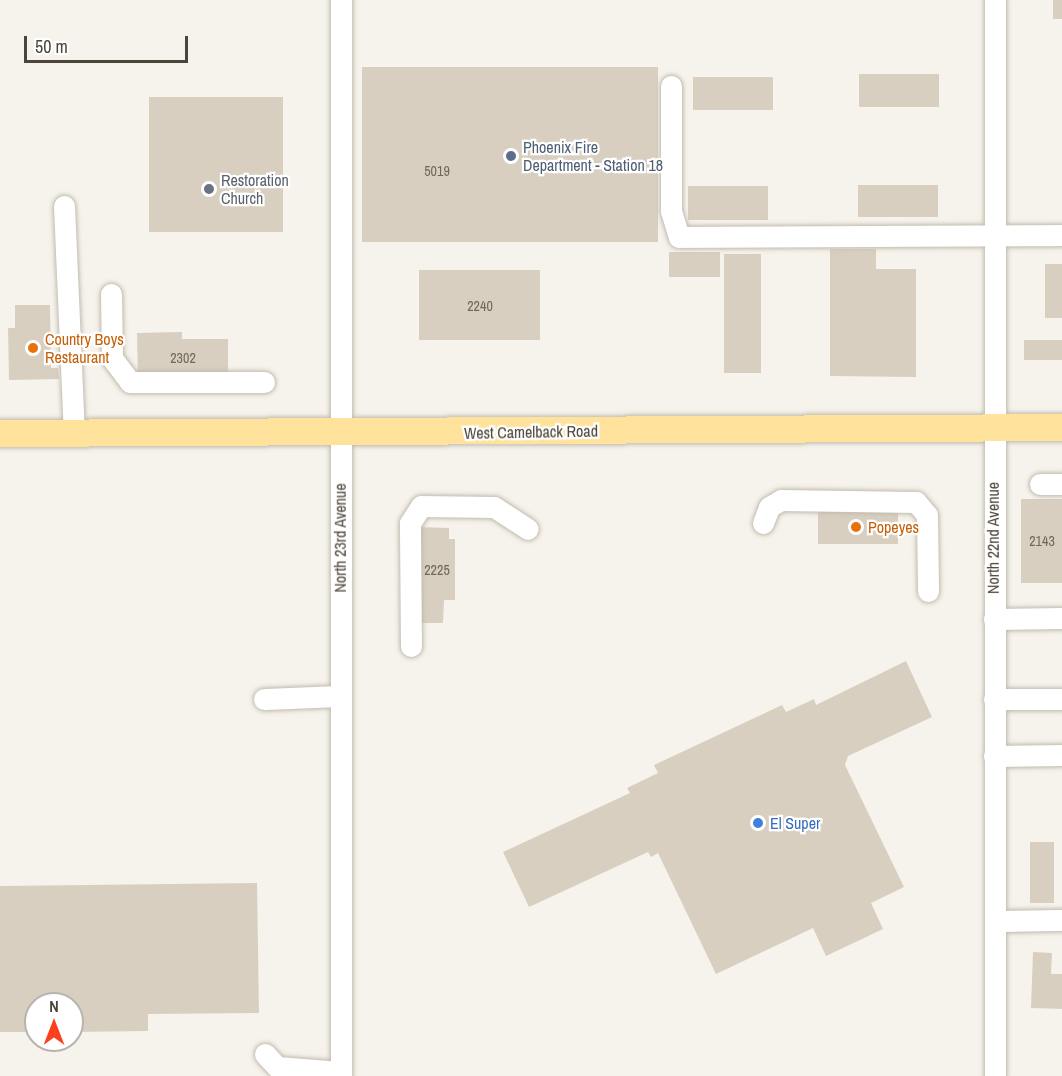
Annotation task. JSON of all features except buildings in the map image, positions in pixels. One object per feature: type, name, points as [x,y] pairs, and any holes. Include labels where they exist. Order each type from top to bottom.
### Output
[{"type":"main road","name":"West Camelback Road","points":[[0,433],[339,434],[1062,427]]},
{"type":"street","name":"North 23rd Avenue","points":[[341,0],[339,434],[341,1074]]},
{"type":"street","name":"North 22nd Avenue","points":[[995,0],[993,236],[995,1076]]},
{"type":"street","points":[[671,86],[671,211],[680,237],[1062,235]]},
{"type":"street","points":[[64,206],[74,433]]},
{"type":"street","points":[[111,294],[112,358],[130,382],[264,382]]},
{"type":"street","points":[[1040,484],[1062,484]]},
{"type":"street","points":[[763,523],[769,507],[781,500],[916,502],[927,515],[928,591]]},
{"type":"street","points":[[411,646],[410,523],[420,506],[494,507],[528,528]]},
{"type":"street","points":[[994,619],[1062,618]]},
{"type":"street","points":[[264,699],[340,696]]},
{"type":"street","points":[[994,699],[1062,699]]},
{"type":"street","points":[[994,756],[1062,755]]},
{"type":"street","points":[[995,921],[1062,920]]},
{"type":"street","points":[[265,1054],[278,1067],[341,1074]]},
{"type":"place","name":"Phoenix Fire Department - Station 18","points":[[511,156]]},
{"type":"place","name":"Restoration Church","points":[[209,189]]},
{"type":"place","name":"Country Boys Restaurant","points":[[33,348]]},
{"type":"place","name":"Popeyes","points":[[856,527]]},
{"type":"place","name":"El Super","points":[[758,823]]}]
